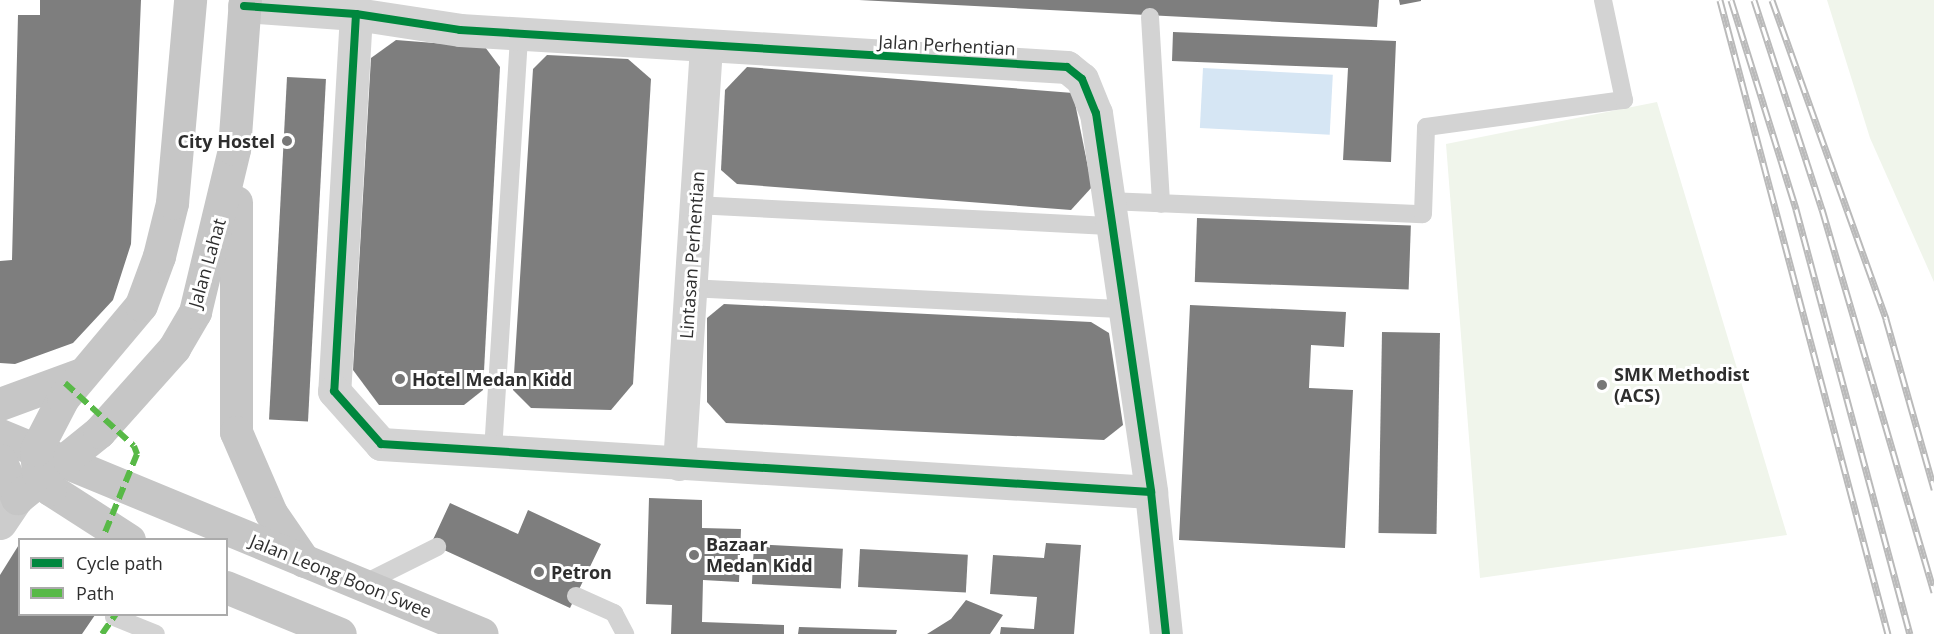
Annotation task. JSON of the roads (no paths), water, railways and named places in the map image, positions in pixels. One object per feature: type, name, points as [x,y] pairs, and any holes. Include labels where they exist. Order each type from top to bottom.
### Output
[{"type":"main road","points":[[26,484],[47,422],[141,305],[159,256],[172,203],[190,0]]},
{"type":"main road","name":"Jalan Lahat","points":[[26,484],[141,386],[195,312],[234,149],[245,3]]},
{"type":"main road","points":[[234,149],[236,432],[271,513],[304,561]]},
{"type":"main road","points":[[0,404],[39,394],[91,369]]},
{"type":"main road","name":"Jalan Leong Boon Swee","points":[[0,435],[26,484],[111,538]]},
{"type":"main road","points":[[0,459],[26,484],[125,538]]},
{"type":"main road","name":"Jalan Leong Boon Swee","points":[[26,484],[221,538]]},
{"type":"main road","name":"Jalan Leong Boon Swee","points":[[228,540],[304,561],[482,634]]},
{"type":"main road","points":[[228,588],[340,634]]},
{"type":"street","name":"Jalan Perhentian","points":[[245,3],[519,34],[1067,67],[1092,94],[1151,492],[1166,634]]},
{"type":"street","points":[[357,14],[334,391],[381,444],[1151,492]]},
{"type":"street","name":"Lintasan Perhentian","points":[[679,464],[706,46]]},
{"type":"lane","points":[[695,205],[1111,214],[1161,204],[1423,214],[1426,127],[1624,99],[1603,0]]},
{"type":"lane","points":[[1150,17],[1161,204]]},
{"type":"lane","points":[[493,451],[519,34]]},
{"type":"lane","points":[[689,288],[1124,309]]},
{"type":"lane","points":[[363,584],[437,547]]},
{"type":"lane","points":[[576,596],[614,613],[625,634]]},
{"type":"lane","points":[[114,617],[156,634]]},
{"type":"water","points":[[1203,68],[1333,75],[1330,135],[1200,128]]},
{"type":"railway","points":[[1720,0],[1888,634]]},
{"type":"railway","points":[[1731,0],[1796,209],[1910,634]]},
{"type":"railway","points":[[1754,0],[1822,209],[1934,592]]},
{"type":"railway","points":[[1772,0],[1886,319],[1934,489]]},
{"type":"place","name":"City Hostel","points":[[287,141]]},
{"type":"place","name":"Hotel Medan Kidd","points":[[400,379]]},
{"type":"place","name":"SMK Methodist (ACS)","points":[[1602,385]]},
{"type":"place","name":"Bazaar Medan Kidd","points":[[694,555]]},
{"type":"place","name":"Petron","points":[[539,572]]}]
